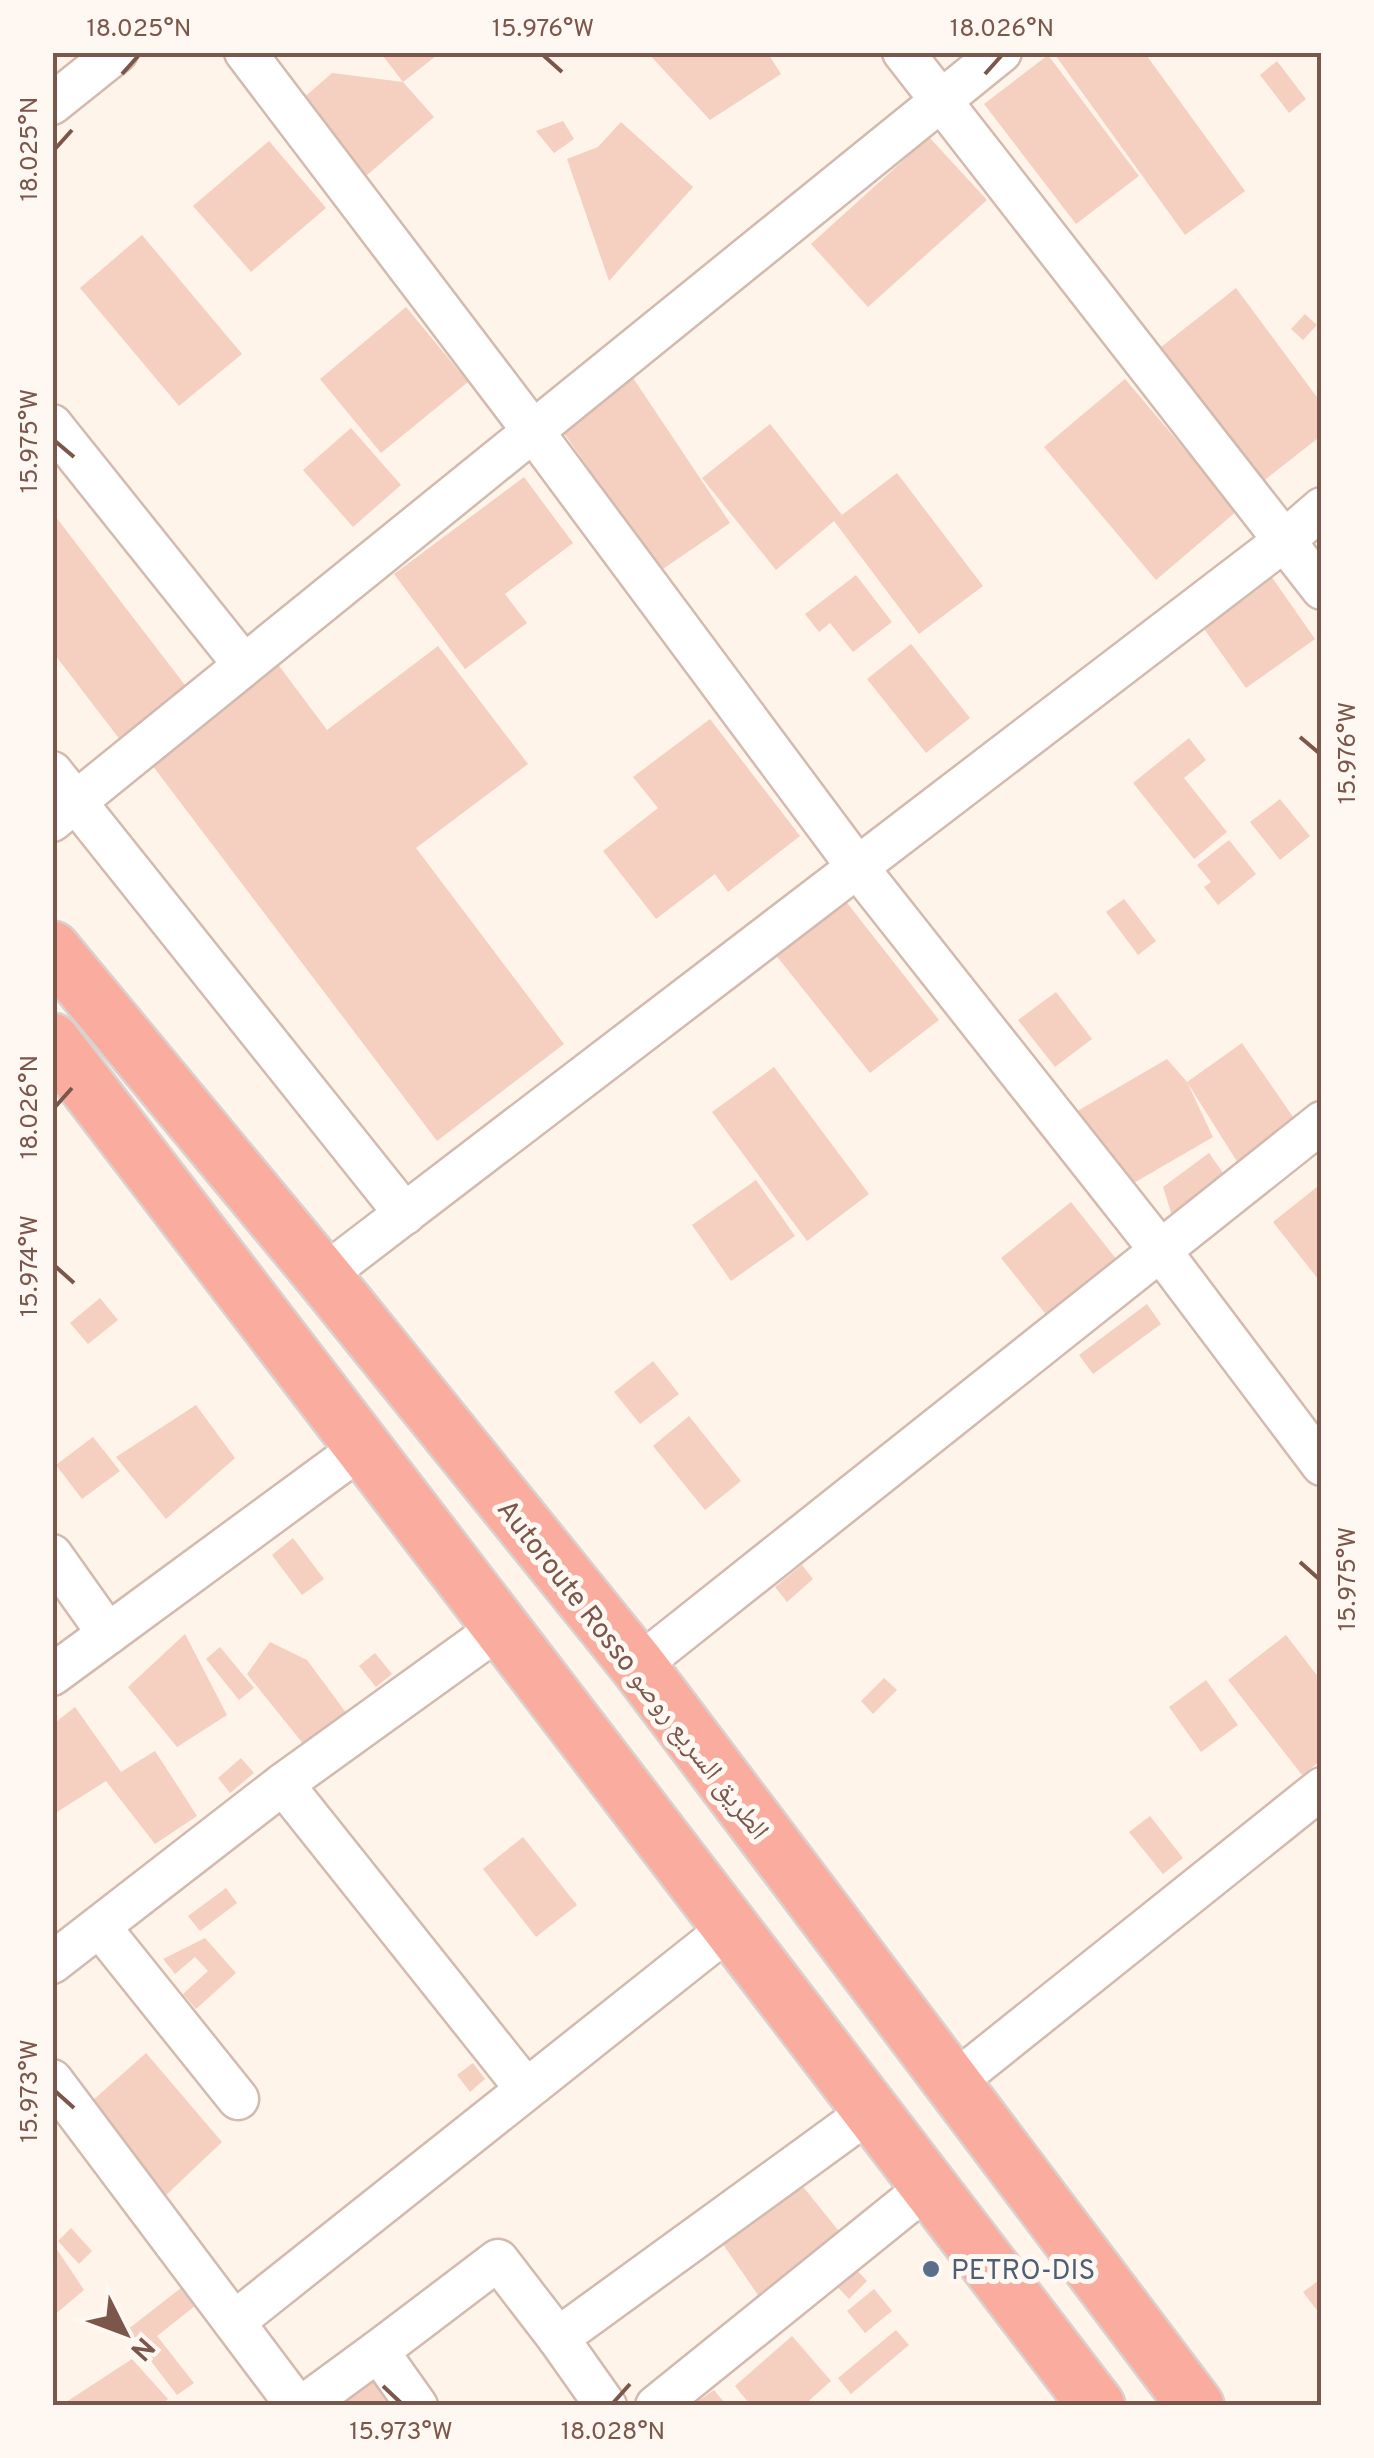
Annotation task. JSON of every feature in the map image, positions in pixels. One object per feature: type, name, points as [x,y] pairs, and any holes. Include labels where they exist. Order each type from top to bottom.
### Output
[{"type":"highway","name":"Autoroute Rosso الطريق السريع روصو","points":[[52,949],[638,1666],[1196,2406]]},
{"type":"highway","points":[[52,1041],[1098,2406]]},
{"type":"street","points":[[52,104],[117,52]]},
{"type":"street","points":[[245,52],[533,430],[858,868],[1160,1250],[1322,1465]]},
{"type":"street","points":[[903,52],[1322,589]]},
{"type":"street","points":[[405,1214],[60,798],[244,665],[1001,52]]},
{"type":"street","points":[[52,425],[244,665]]},
{"type":"street","points":[[323,1276],[1322,508]]},
{"type":"street","points":[[638,1666],[1322,1122]]},
{"type":"street","points":[[52,1675],[365,1445]]},
{"type":"street","points":[[52,1555],[108,1634]]},
{"type":"street","points":[[52,1963],[283,1784],[502,1626]]},
{"type":"street","points":[[283,1784],[526,2089]]},
{"type":"street","points":[[951,2085],[1322,1788]]},
{"type":"street","points":[[234,2322],[732,1926]]},
{"type":"street","points":[[100,1927],[238,2099]]},
{"type":"street","points":[[52,2080],[300,2406],[498,2260],[606,2406]]},
{"type":"street","points":[[558,2338],[873,2109]]},
{"type":"street","points":[[656,2406],[930,2185]]},
{"type":"street","points":[[378,2351],[417,2406]]},
{"type":"building","points":[[380,52],[441,52],[403,82]]},
{"type":"building","points":[[647,52],[767,52],[781,74],[710,120]]},
{"type":"building","points":[[1053,52],[1144,52],[1245,191],[1185,235]]},
{"type":"building","points":[[1048,55],[1139,176],[1076,224],[984,104]]},
{"type":"building","points":[[1277,61],[1306,99],[1289,113],[1260,75]]},
{"type":"building","points":[[332,73],[403,82],[434,117],[366,176],[300,101]]},
{"type":"building","points":[[563,121],[574,139],[554,153],[536,131]]},
{"type":"building","points":[[621,122],[693,187],[609,281],[567,159],[598,147]]},
{"type":"building","points":[[929,137],[987,200],[868,307],[811,244]]},
{"type":"building","points":[[269,141],[326,208],[251,272],[193,206]]},
{"type":"building","points":[[142,235],[242,354],[179,406],[80,288]]},
{"type":"building","points":[[1236,288],[1322,404],[1322,435],[1262,482],[1156,351]]},
{"type":"building","points":[[406,307],[468,382],[381,453],[320,379]]},
{"type":"building","points":[[1305,314],[1317,325],[1303,340],[1291,329]]},
{"type":"building","points":[[631,375],[730,523],[660,571],[559,426]]},
{"type":"building","points":[[1125,379],[1237,511],[1156,580],[1044,447]]},
{"type":"building","points":[[770,424],[842,515],[897,473],[983,586],[919,634],[834,521],[776,570],[702,478]]},
{"type":"building","points":[[351,428],[401,485],[353,527],[303,470]]},
{"type":"building","points":[[524,477],[573,543],[505,594],[527,623],[465,669],[394,574]]},
{"type":"building","points":[[52,512],[188,689],[121,741],[52,651]]},
{"type":"building","points":[[856,575],[892,622],[853,652],[830,623],[819,632],[805,614]]},
{"type":"building","points":[[1271,576],[1315,639],[1246,688],[1202,626]]},
{"type":"building","points":[[911,644],[970,718],[926,753],[867,679]]},
{"type":"building","points":[[438,646],[528,764],[416,848],[564,1044],[437,1141],[149,761],[277,663],[327,730]]},
{"type":"building","points":[[710,719],[800,836],[728,892],[715,874],[656,919],[603,851],[658,808],[633,777]]},
{"type":"building","points":[[1189,738],[1206,760],[1184,778],[1227,832],[1194,859],[1133,783]]},
{"type":"building","points":[[1280,799],[1310,836],[1280,860],[1250,822]]},
{"type":"building","points":[[1229,840],[1256,874],[1218,905],[1204,887],[1211,882],[1197,865]]},
{"type":"building","points":[[844,899],[939,1020],[870,1073],[775,954]]},
{"type":"building","points":[[1124,899],[1156,941],[1138,955],[1106,912]]},
{"type":"building","points":[[1056,992],[1092,1039],[1055,1067],[1018,1020]]},
{"type":"building","points":[[1242,1043],[1302,1130],[1243,1171],[1187,1082]]},
{"type":"building","points":[[1167,1059],[1187,1082],[1213,1137],[1120,1191],[1074,1113]]},
{"type":"building","points":[[774,1067],[869,1194],[807,1241],[712,1112]]},
{"type":"building","points":[[1209,1153],[1228,1180],[1173,1219],[1163,1187]]},
{"type":"building","points":[[756,1180],[795,1236],[731,1281],[692,1225]]},
{"type":"building","points":[[1322,1183],[1322,1284],[1273,1222]]},
{"type":"building","points":[[1071,1202],[1121,1265],[1052,1322],[1001,1258]]},
{"type":"building","points":[[100,1298],[118,1320],[88,1344],[70,1323]]},
{"type":"building","points":[[1147,1304],[1161,1324],[1093,1374],[1079,1355]]},
{"type":"building","points":[[653,1361],[679,1394],[640,1424],[614,1392]]},
{"type":"building","points":[[196,1405],[235,1458],[166,1519],[116,1457]]},
{"type":"building","points":[[689,1416],[741,1481],[705,1510],[653,1446]]},
{"type":"building","points":[[93,1437],[120,1471],[82,1499],[56,1465]]},
{"type":"building","points":[[293,1538],[324,1579],[302,1595],[272,1555]]},
{"type":"building","points":[[802,1565],[813,1579],[787,1602],[775,1587]]},
{"type":"building","points":[[185,1634],[227,1715],[177,1747],[128,1687]]},
{"type":"building","points":[[1286,1635],[1322,1682],[1322,1760],[1302,1775],[1228,1680]]},
{"type":"building","points":[[270,1642],[307,1660],[350,1718],[309,1751],[247,1674]]},
{"type":"building","points":[[220,1647],[254,1688],[239,1700],[206,1659]]},
{"type":"building","points":[[375,1653],[392,1674],[376,1687],[359,1666]]},
{"type":"building","points":[[884,1678],[897,1690],[873,1714],[861,1701]]},
{"type":"building","points":[[1206,1680],[1238,1725],[1201,1752],[1169,1707]]},
{"type":"building","points":[[75,1707],[121,1772],[155,1751],[197,1816],[155,1844],[106,1781],[57,1812],[52,1806],[52,1725]]},
{"type":"building","points":[[241,1758],[254,1773],[230,1793],[218,1778]]},
{"type":"building","points":[[1150,1816],[1183,1858],[1163,1874],[1129,1832]]},
{"type":"building","points":[[523,1837],[577,1905],[536,1937],[483,1869]]},
{"type":"building","points":[[226,1888],[237,1903],[200,1931],[188,1916]]},
{"type":"building","points":[[205,1938],[236,1973],[196,2009],[183,1994],[208,1971],[195,1957],[175,1974],[163,1959]]},
{"type":"building","points":[[146,2053],[222,2142],[162,2199],[82,2110]]},
{"type":"building","points":[[473,2063],[485,2079],[470,2092],[457,2075]]},
{"type":"building","points":[[796,2178],[842,2235],[760,2298],[718,2237]]},
{"type":"building","points":[[71,2228],[92,2251],[79,2264],[58,2241]]},
{"type":"building","points":[[56,2248],[84,2290],[52,2317],[52,2251]]},
{"type":"building","points":[[848,2261],[867,2281],[849,2299],[829,2278]]},
{"type":"building","points":[[1322,2278],[1322,2317],[1303,2292]]},
{"type":"building","points":[[181,2288],[195,2306],[157,2336],[194,2383],[177,2395],[127,2330]]},
{"type":"building","points":[[874,2289],[892,2311],[865,2333],[847,2311]]},
{"type":"building","points":[[896,2330],[909,2345],[851,2394],[838,2378]]},
{"type":"building","points":[[792,2336],[831,2381],[803,2406],[751,2406],[735,2386]]},
{"type":"building","points":[[132,2359],[168,2399],[161,2406],[60,2406]]},
{"type":"building","points":[[371,2377],[395,2406],[332,2406]]},
{"type":"building","points":[[714,2390],[727,2406],[691,2406]]},
{"type":"place","name":"PETRO-DIS","points":[[931,2269]]}]
